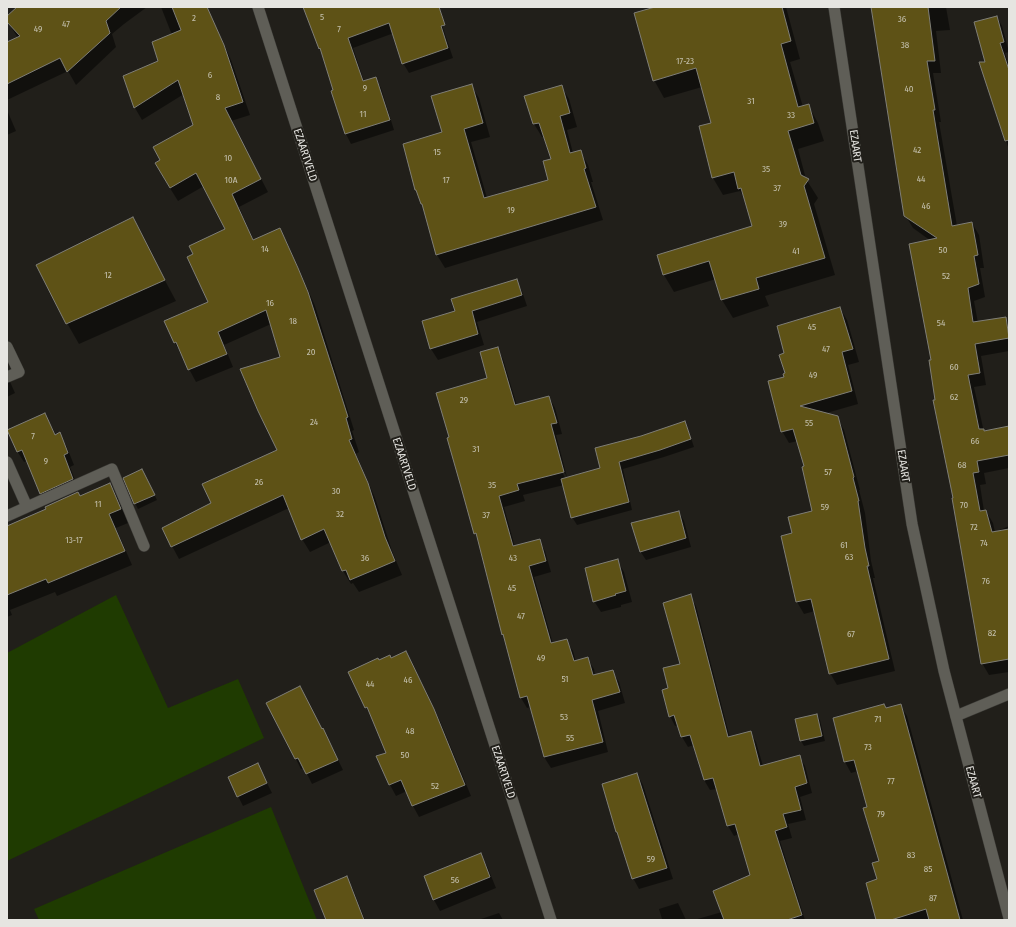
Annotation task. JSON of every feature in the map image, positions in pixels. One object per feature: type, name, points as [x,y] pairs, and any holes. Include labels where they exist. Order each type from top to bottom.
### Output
[{"type":"street","name":"EZAARTVELD","points":[[258,7],[551,920]]},
{"type":"street","name":"EZAART","points":[[834,7],[912,524],[944,672],[1009,918]]},
{"type":"street","points":[[7,347],[19,372],[7,377]]},
{"type":"street","points":[[7,462],[27,507]]},
{"type":"street","points":[[7,516],[112,469],[144,546]]},
{"type":"street","points":[[956,716],[1009,694]]},
{"type":"green space","points":[[116,595],[168,708],[238,679],[264,738],[7,861],[7,653]]},
{"type":"green space","points":[[271,807],[317,920],[39,920],[34,909]]},
{"type":"building","points":[[17,7],[121,7],[106,21],[110,33],[67,72],[60,58],[7,84],[7,42],[20,36],[7,22],[7,16]]},
{"type":"building","points":[[172,7],[207,7],[224,45],[243,102],[225,108],[261,179],[232,194],[253,240],[280,228],[298,268],[308,292],[348,417],[346,418],[352,439],[349,440],[368,483],[385,537],[395,561],[350,580],[346,570],[342,571],[324,529],[301,540],[283,495],[171,547],[162,528],[211,503],[202,484],[277,450],[240,369],[280,357],[266,310],[218,332],[227,354],[188,370],[176,342],[174,343],[164,321],[208,302],[187,257],[193,254],[189,246],[225,229],[196,173],[170,188],[155,163],[160,160],[153,147],[193,125],[178,80],[134,108],[123,76],[158,61],[152,42],[181,30]]},
{"type":"building","points":[[303,7],[439,7],[445,25],[441,26],[448,48],[402,64],[389,23],[348,38],[363,81],[376,77],[390,120],[345,134],[331,91],[333,90],[320,48],[319,49]]},
{"type":"building","points":[[655,7],[782,7],[791,41],[781,44],[798,107],[809,104],[814,123],[788,131],[801,175],[809,179],[804,186],[825,258],[756,278],[759,289],[721,300],[709,261],[663,275],[657,255],[752,226],[741,188],[738,189],[734,172],[712,178],[699,126],[711,123],[696,68],[653,81],[634,13]]},
{"type":"building","points":[[871,7],[928,7],[935,61],[927,61],[935,110],[933,110],[952,226],[972,222],[978,255],[974,256],[979,284],[968,288],[973,322],[1006,317],[1009,338],[975,344],[980,373],[968,375],[979,429],[984,429],[984,431],[1009,426],[1009,455],[977,461],[979,472],[973,473],[980,511],[986,510],[992,532],[1009,529],[1009,659],[981,664],[953,498],[933,400],[935,400],[929,360],[931,360],[909,244],[937,238],[904,216]]},
{"type":"building","points":[[997,16],[1004,42],[1000,43],[1009,70],[1009,140],[1005,141],[979,62],[985,62],[974,22]]},
{"type":"building","points":[[472,84],[483,123],[464,129],[484,198],[548,180],[543,161],[551,159],[539,123],[533,124],[524,96],[562,85],[570,113],[560,116],[570,153],[581,150],[586,168],[584,169],[596,207],[436,255],[422,204],[415,190],[403,144],[442,132],[431,96]]},
{"type":"building","points":[[133,217],[165,280],[66,324],[36,265]]},
{"type":"building","points":[[517,279],[522,295],[472,311],[478,334],[430,349],[422,321],[455,311],[451,299]]},
{"type":"building","points":[[840,307],[853,349],[842,352],[852,391],[800,406],[838,416],[854,477],[869,566],[867,566],[889,659],[829,674],[811,599],[796,602],[781,536],[792,533],[788,517],[812,511],[802,467],[804,466],[793,429],[781,432],[768,381],[784,377],[783,374],[785,373],[779,355],[784,353],[777,326]]},
{"type":"building","points":[[498,347],[515,405],[549,396],[557,423],[551,424],[564,472],[517,484],[519,490],[499,496],[513,546],[540,539],[546,561],[529,566],[551,643],[567,639],[574,661],[588,657],[593,675],[613,670],[620,692],[592,700],[603,742],[544,757],[527,696],[520,698],[476,533],[474,534],[436,393],[487,378],[480,352]]},
{"type":"building","points":[[45,413],[55,435],[60,432],[68,453],[64,455],[73,479],[40,494],[22,450],[17,452],[7,430]]},
{"type":"building","points":[[685,421],[691,439],[619,462],[629,502],[571,518],[561,479],[600,468],[595,448],[641,436]]},
{"type":"building","points":[[142,469],[155,495],[134,504],[123,478]]},
{"type":"building","points":[[110,483],[121,509],[109,514],[125,551],[48,583],[46,579],[7,595],[7,526],[46,509],[45,507],[78,492],[80,496]]},
{"type":"building","points":[[679,511],[686,538],[640,552],[631,523]]},
{"type":"building","points":[[618,559],[626,591],[593,602],[585,568]]},
{"type":"building","points":[[691,594],[728,737],[751,731],[760,766],[800,755],[807,783],[795,787],[801,810],[783,814],[787,827],[775,831],[802,915],[787,920],[724,920],[713,891],[750,875],[735,824],[727,826],[713,778],[704,780],[690,735],[681,737],[674,715],[669,717],[662,690],[668,688],[663,668],[680,664],[663,603]]},
{"type":"building","points":[[406,651],[434,709],[465,785],[412,806],[401,780],[389,785],[376,756],[386,753],[367,707],[365,708],[348,672],[378,658],[379,660],[390,655],[391,658]]},
{"type":"building","points":[[300,686],[322,729],[323,728],[338,760],[306,774],[298,758],[295,759],[266,703]]},
{"type":"building","points":[[884,704],[886,708],[901,704],[960,920],[929,920],[926,909],[891,920],[876,920],[866,883],[877,879],[872,863],[879,861],[863,808],[867,807],[854,760],[844,762],[833,718]]},
{"type":"building","points":[[817,714],[822,736],[800,741],[795,719]]},
{"type":"building","points":[[258,763],[267,783],[237,797],[228,777]]},
{"type":"building","points":[[637,773],[667,868],[632,879],[602,784]]},
{"type":"building","points":[[481,853],[490,877],[433,900],[424,876]]},
{"type":"building","points":[[347,876],[364,920],[326,920],[314,890]]}]
